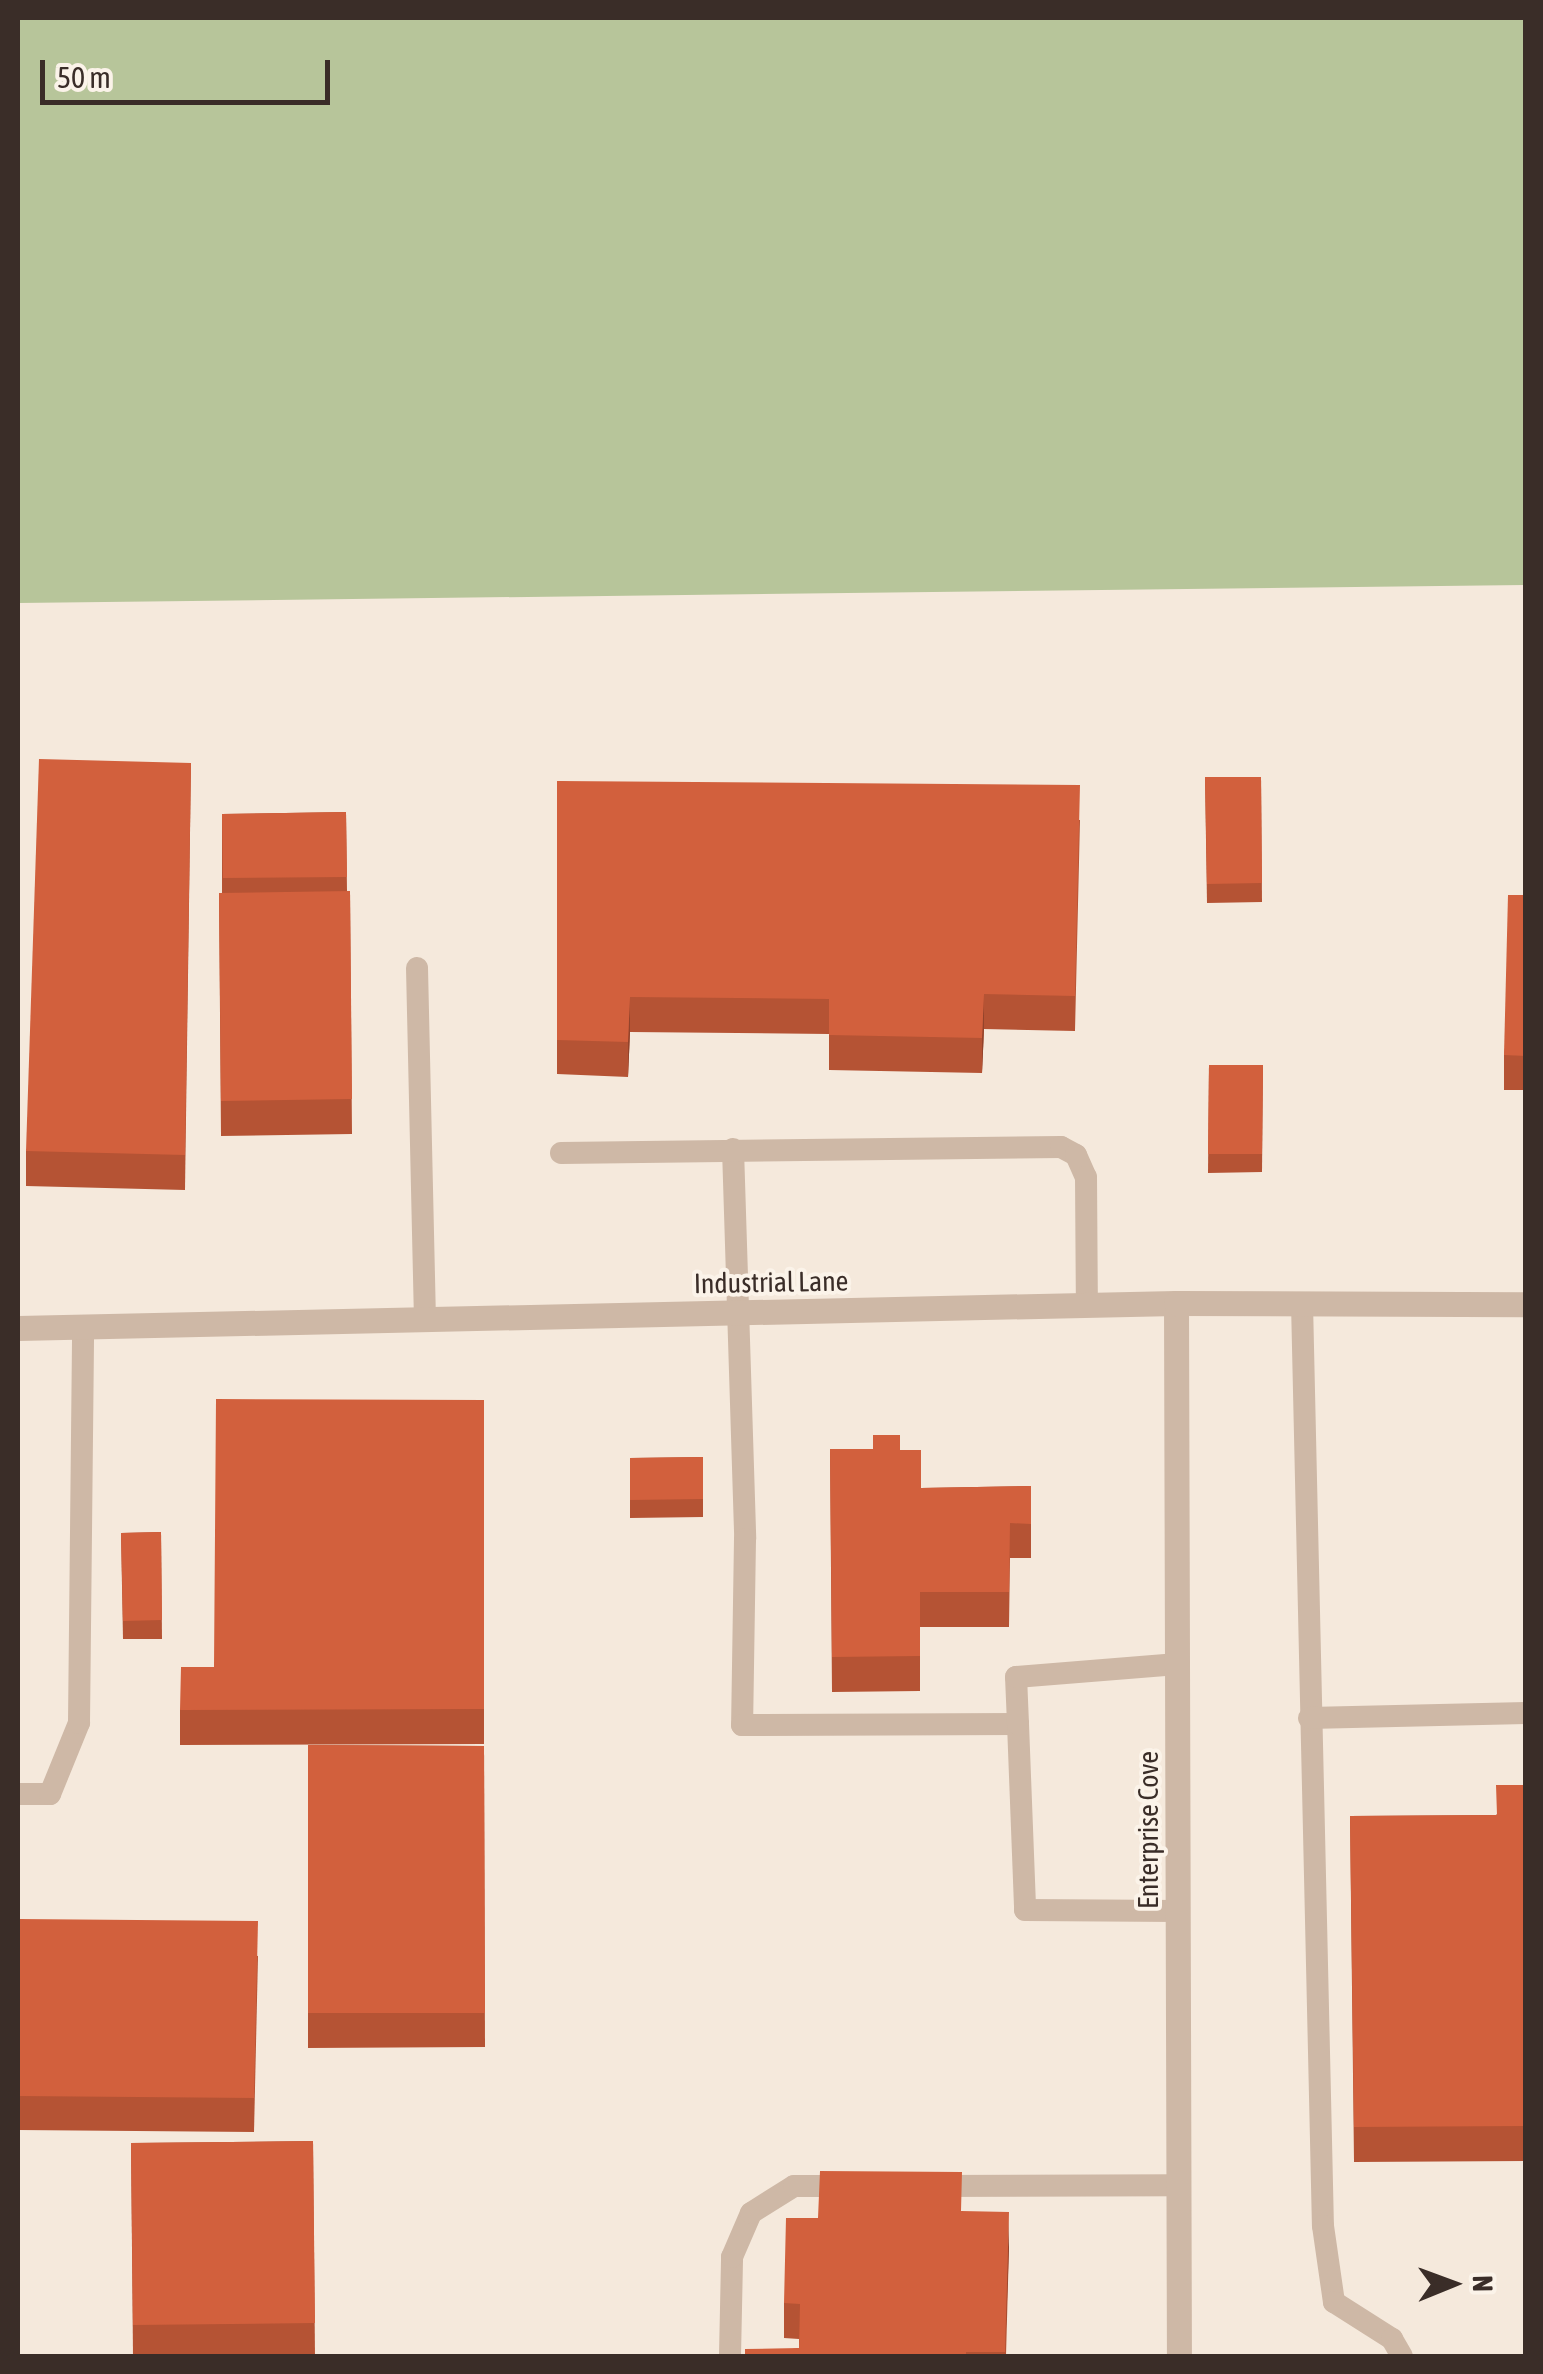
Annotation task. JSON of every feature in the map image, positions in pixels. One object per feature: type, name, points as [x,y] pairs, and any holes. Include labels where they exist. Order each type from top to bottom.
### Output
[{"type":"street","name":"Industrial Lane","points":[[18,1328],[1176,1304],[1526,1304]]},
{"type":"street","name":"Enterprise Cove","points":[[1176,1304],[1179,2356]]},
{"type":"lane","points":[[417,968],[424,1319]]},
{"type":"lane","points":[[560,1153],[1061,1148],[1076,1155],[1086,1176],[1086,1306]]},
{"type":"lane","points":[[733,1149],[735,1313],[745,1540],[742,1725],[1018,1724]]},
{"type":"lane","points":[[1302,1304],[1309,1718],[1326,2245],[1334,2302],[1392,2339],[1402,2356]]},
{"type":"lane","points":[[18,1794],[50,1794],[79,1723],[83,1327]]},
{"type":"lane","points":[[1177,1664],[1016,1677],[1025,1910],[1178,1912]]},
{"type":"lane","points":[[1309,1718],[1526,1713]]},
{"type":"lane","points":[[730,2356],[732,2258],[751,2213],[794,2186],[1179,2186]]},
{"type":"green space","points":[[18,18],[1525,18],[1525,585],[18,603]]},
{"type":"building","points":[[39,759],[191,763],[185,1155],[26,1151]]},
{"type":"building","points":[[1205,777],[1261,777],[1262,883],[1207,884]]},
{"type":"building","points":[[557,781],[1080,785],[1075,996],[984,994],[982,1038],[829,1035],[829,999],[630,997],[628,1042],[557,1040]]},
{"type":"building","points":[[346,812],[347,877],[223,878],[222,814]]},
{"type":"building","points":[[350,891],[352,1099],[221,1101],[219,893]]},
{"type":"building","points":[[1508,895],[1526,895],[1526,1056],[1504,1055]]},
{"type":"building","points":[[1209,1065],[1263,1065],[1262,1154],[1208,1154]]},
{"type":"building","points":[[216,1399],[484,1400],[484,1709],[180,1710],[181,1667],[214,1667]]},
{"type":"building","points":[[873,1435],[900,1435],[900,1450],[921,1450],[921,1488],[1031,1486],[1031,1524],[1010,1523],[1009,1592],[920,1592],[920,1656],[832,1657],[830,1449],[873,1449]]},
{"type":"building","points":[[703,1457],[703,1499],[630,1500],[630,1458]]},
{"type":"building","points":[[161,1532],[162,1620],[123,1621],[121,1533]]},
{"type":"building","points":[[308,1745],[484,1746],[485,2013],[308,2013]]},
{"type":"building","points":[[1496,1785],[1526,1785],[1526,2126],[1354,2127],[1350,1816],[1497,1815]]},
{"type":"building","points":[[18,1919],[258,1921],[254,2098],[18,2096]]},
{"type":"building","points":[[313,2141],[315,2323],[133,2325],[131,2143]]},
{"type":"building","points":[[820,2171],[962,2172],[961,2211],[1009,2212],[1005,2352],[966,2352],[966,2356],[745,2356],[745,2349],[799,2348],[800,2304],[784,2303],[786,2218],[818,2218]]}]
